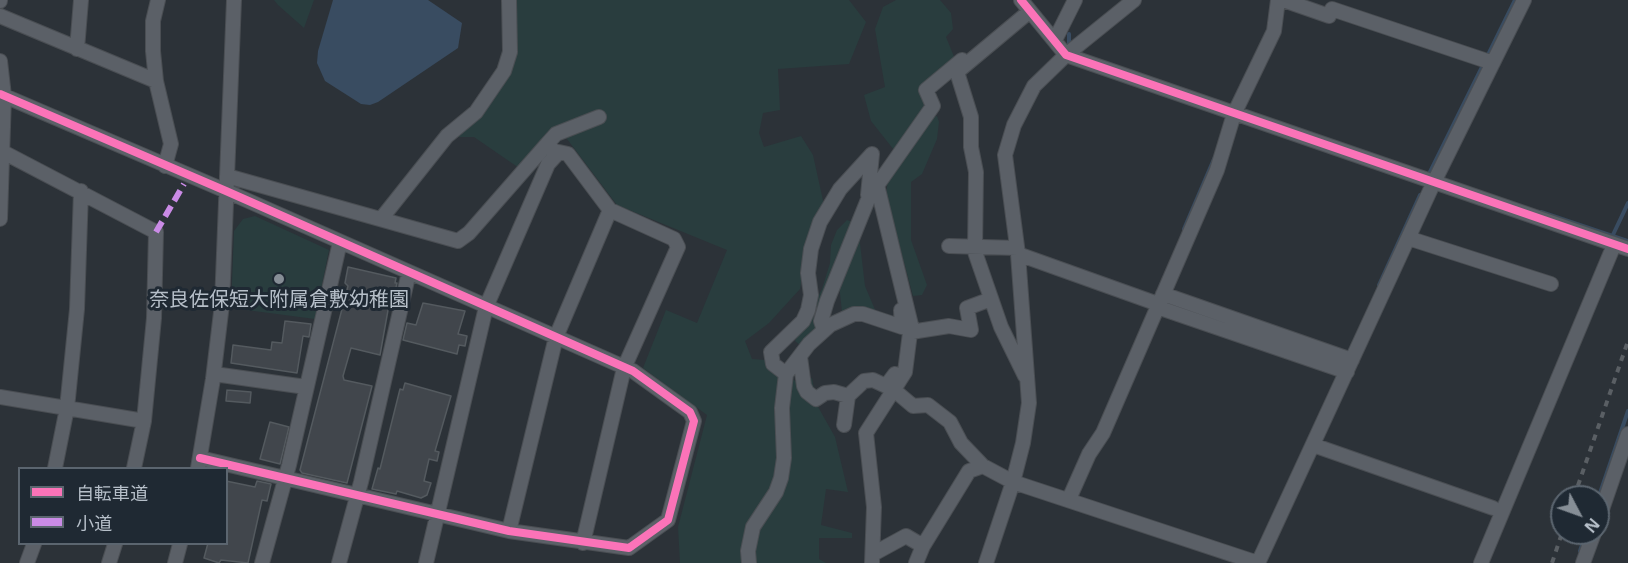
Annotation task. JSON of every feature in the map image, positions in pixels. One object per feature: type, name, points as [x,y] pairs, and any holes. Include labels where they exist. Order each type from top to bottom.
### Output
[{"type":"street","points":[[77,50],[81,0]]},
{"type":"street","points":[[158,0],[153,21],[156,81],[171,144],[165,166]]},
{"type":"street","points":[[222,467],[199,463],[214,374],[222,304],[234,0]]},
{"type":"street","points":[[381,219],[447,136],[476,112],[504,71],[510,52],[509,0]]},
{"type":"street","points":[[1055,40],[1075,0]]},
{"type":"street","points":[[986,563],[1013,482],[1023,443],[1029,403],[1018,251],[1005,155],[1014,125],[1034,86],[1066,55],[1134,0]]},
{"type":"street","points":[[1069,499],[1089,454],[1103,433],[1217,170],[1234,114],[1274,31],[1278,0]]},
{"type":"street","points":[[1283,0],[1329,16],[1332,9],[1488,61]]},
{"type":"street","points":[[894,390],[913,406],[928,405],[950,422],[962,443],[983,466],[1013,482],[1255,562],[1313,445],[1345,364],[1408,238],[1488,61],[1524,0]]},
{"type":"street","points":[[1025,6],[1066,55],[1628,249]]},
{"type":"street","points":[[824,330],[821,321],[827,301],[873,191],[933,105],[926,90],[1025,6]]},
{"type":"street","points":[[1025,6],[957,72],[971,117],[971,147],[976,172],[975,246],[1001,327],[1028,383]]},
{"type":"street","points":[[0,16],[156,81]]},
{"type":"street","points":[[0,61],[3,152],[0,219]]},
{"type":"street","points":[[2,95],[226,191],[624,368],[690,412],[694,421],[668,520],[629,548],[509,531],[285,478],[228,468]]},
{"type":"street","points":[[426,563],[486,307],[548,164],[556,134],[599,117]]},
{"type":"street","points":[[227,176],[458,241],[469,233],[552,149]]},
{"type":"street","points":[[552,149],[568,154],[610,210],[674,239],[678,247],[624,368],[583,543]]},
{"type":"street","points":[[3,152],[156,232],[154,318],[144,421],[134,467]]},
{"type":"street","points":[[786,374],[773,364],[771,351],[803,321],[808,310],[811,295],[808,273],[811,249],[820,222],[840,189],[872,154],[873,191],[907,306],[911,332],[905,372],[866,433],[874,507],[873,558]]},
{"type":"street","points":[[55,467],[67,408],[77,309],[81,191]]},
{"type":"street","points":[[509,531],[556,337],[610,210]]},
{"type":"street","points":[[1408,238],[1551,284]]},
{"type":"street","points":[[262,563],[285,478],[340,242]]},
{"type":"street","points":[[1481,563],[1610,243]]},
{"type":"street","points":[[949,246],[975,246],[1018,251],[1160,302],[1345,364]]},
{"type":"street","points":[[339,563],[409,272]]},
{"type":"street","points":[[911,332],[949,326],[971,330],[967,308],[991,299]]},
{"type":"street","points":[[749,563],[748,551],[753,527],[776,492],[781,478],[784,458],[782,408],[786,374],[824,330],[854,314],[863,314],[902,327],[901,309],[907,306]]},
{"type":"street","points":[[800,357],[801,375],[807,393],[816,399],[834,392],[848,396]]},
{"type":"street","points":[[843,425],[848,396],[864,381],[873,380],[886,386],[908,358]]},
{"type":"street","points":[[214,374],[306,387]]},
{"type":"street","points":[[0,397],[144,421]]},
{"type":"street","points":[[1610,486],[1628,434]]},
{"type":"street","points":[[1313,445],[1493,508]]},
{"type":"street","points":[[916,563],[923,546],[969,471],[983,466]]},
{"type":"street","points":[[873,558],[906,536],[923,546]]},
{"type":"street","points":[[27,563],[33,545]]},
{"type":"street","points":[[109,563],[114,545]]},
{"type":"street","points":[[175,563],[180,545]]},
{"type":"street","points":[[1583,563],[1590,545]]},
{"type":"green space","points":[[274,0],[314,0],[304,28],[278,5]]},
{"type":"green space","points":[[513,0],[849,0],[866,22],[849,64],[778,69],[780,110],[763,113],[759,133],[764,147],[801,136],[813,155],[824,205],[807,249],[800,289],[769,323],[745,341],[752,359],[765,360],[783,376],[796,381],[812,378],[817,405],[835,437],[848,492],[826,489],[821,525],[852,533],[852,538],[819,538],[819,559],[826,563],[680,563],[678,527],[707,415],[643,368],[666,310],[697,323],[727,250],[617,205],[564,135],[519,168],[474,137],[456,137],[509,72]]},
{"type":"green space","points":[[896,0],[940,0],[951,13],[953,29],[946,37],[955,59],[920,86],[927,107],[894,150],[871,121],[864,95],[885,87],[875,29],[883,7]]},
{"type":"green space","points":[[937,116],[939,122],[937,139],[922,174],[911,182],[911,240],[927,285],[922,295],[913,296],[886,195],[888,178],[930,118]]},
{"type":"green space","name":"奈良佐保短大附属倉敷幼稚園","points":[[255,216],[329,250],[315,319],[231,308],[234,231],[243,219]]},
{"type":"green space","points":[[847,220],[852,222],[817,328],[801,346],[795,341],[822,289],[830,263],[831,245],[837,230]]},
{"type":"green space","points":[[859,235],[865,286],[876,312],[842,312],[839,284]]},
{"type":"water","points":[[333,0],[428,0],[462,23],[458,48],[378,102],[370,105],[361,104],[325,81],[317,63],[318,51]]},
{"type":"building","points":[[348,267],[396,278],[395,283],[397,283],[393,300],[390,299],[380,355],[351,348],[343,376],[344,380],[372,386],[347,483],[302,473],[300,470],[348,286],[345,283]]},
{"type":"building","points":[[423,303],[465,311],[458,334],[467,336],[465,346],[459,345],[457,354],[403,340],[407,323],[416,325]]},
{"type":"building","points":[[285,321],[311,324],[309,337],[303,336],[297,373],[231,363],[233,345],[271,350],[272,342],[282,343]]},
{"type":"building","points":[[405,383],[451,396],[435,451],[439,452],[437,461],[429,459],[424,481],[431,483],[427,495],[421,498],[397,491],[396,494],[372,489],[378,468],[380,469],[400,389],[403,390]]},
{"type":"building","points":[[227,390],[251,392],[250,403],[226,401]]},
{"type":"building","points":[[270,422],[289,427],[280,464],[260,459]]},
{"type":"building","points":[[228,481],[255,487],[257,481],[271,484],[267,501],[262,500],[248,563],[221,560],[219,563],[204,558],[207,545],[228,545]]},
{"type":"waterway","points":[[1487,57],[1515,0]]},
{"type":"waterway","points":[[1069,34],[1069,46]]},
{"type":"waterway","points":[[1428,176],[1484,63]]},
{"type":"waterway","points":[[1184,229],[1214,159]]},
{"type":"waterway","points":[[1379,285],[1420,195]]},
{"type":"waterway","points":[[1611,239],[1628,203]]},
{"type":"waterway","points":[[1541,212],[1628,241]]},
{"type":"waterway","points":[[1603,485],[1628,411]]},
{"type":"waterway","points":[[1580,551],[1582,545]]},
{"type":"railway","points":[[1578,485],[1628,341]]},
{"type":"railway","points":[[1552,563],[1558,545]]},
{"type":"marked path","points":[[156,232],[184,184]]},
{"type":"cycle path","points":[[1021,0],[1066,55],[1628,249]]},
{"type":"cycle path","points":[[0,94],[633,371],[690,412],[694,421],[668,520],[629,548],[509,531],[200,458]]},
{"type":"place","name":"奈良佐保短大附属倉敷幼稚園","points":[[279,279]]}]
